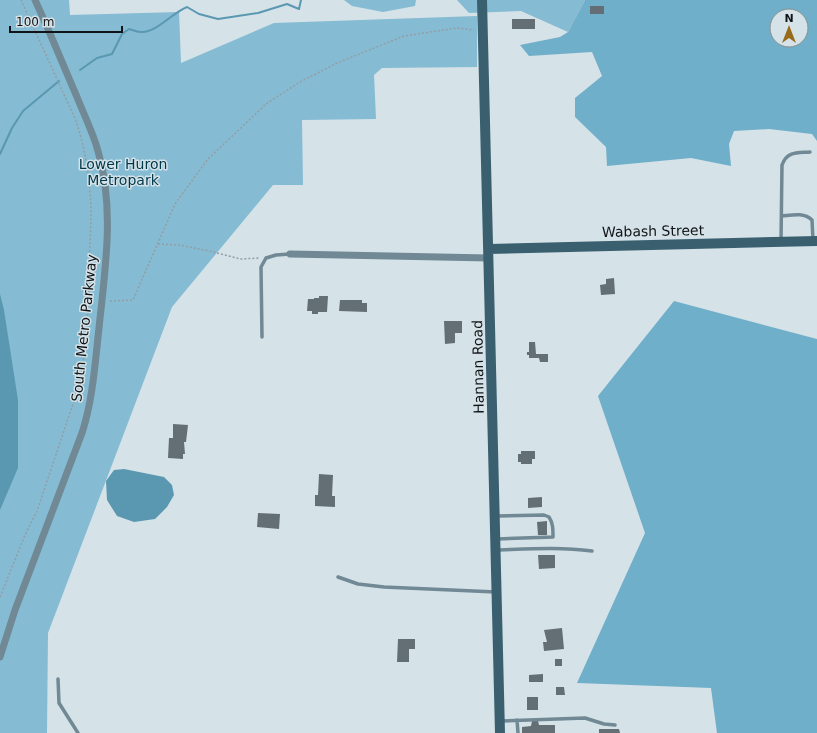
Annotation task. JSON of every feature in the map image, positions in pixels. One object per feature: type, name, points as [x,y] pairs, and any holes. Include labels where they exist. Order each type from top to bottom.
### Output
[{"type":"street","name":"South Metro Parkway","points":[[0,657],[15,610],[86,420],[93,382],[107,237],[108,209],[105,180],[98,150],[69,78],[34,0]]},
{"type":"street","name":"Hannan Road","points":[[482,0],[496,516],[500,733]]},
{"type":"street","name":"Wabash Street","points":[[290,254],[489,253],[815,241]]},
{"type":"lane","points":[[781,242],[782,165],[784,157],[791,154],[810,152]]},
{"type":"lane","points":[[782,216],[808,216],[812,220],[815,241]]},
{"type":"lane","points":[[262,337],[261,267],[266,258],[276,255],[290,254]]},
{"type":"lane","points":[[496,516],[544,515],[549,517],[552,521],[553,530],[553,537],[496,539]]},
{"type":"lane","points":[[496,550],[556,548],[592,551]]},
{"type":"lane","points":[[338,577],[358,584],[497,592]]},
{"type":"lane","points":[[58,679],[59,703],[78,733]]},
{"type":"lane","points":[[500,721],[585,718],[604,724],[615,725]]},
{"type":"lane","points":[[517,720],[518,733]]},
{"type":"path","points":[[0,597],[24,535],[37,511],[79,386],[83,367],[88,300],[91,208],[90,189],[80,131],[20,0]]},
{"type":"path","points":[[88,300],[133,300],[175,204],[208,159],[266,104],[300,82],[337,63],[404,36],[457,28],[483,30]]},
{"type":"path","points":[[157,244],[178,245],[240,259],[266,258]]},
{"type":"green space","name":"Lower Huron Metropark","points":[[0,0],[69,0],[70,15],[179,12],[181,63],[274,23],[477,16],[477,67],[382,68],[374,75],[376,119],[302,120],[303,185],[273,185],[172,307],[48,633],[47,733],[0,733]]},
{"type":"green space","points":[[344,0],[416,0],[415,6],[383,12],[352,6]]},
{"type":"green space","points":[[457,0],[585,0],[568,32],[521,11],[469,13]]},
{"type":"shaded area","points":[[585,0],[817,0],[817,141],[812,134],[769,129],[734,131],[729,144],[731,166],[691,158],[607,166],[606,147],[575,117],[575,98],[602,76],[592,52],[529,56],[520,45],[560,37],[568,32]]},
{"type":"shaded area","points":[[0,294],[4,310],[18,400],[18,468],[0,510]]},
{"type":"shaded area","points":[[674,301],[817,339],[817,733],[717,733],[711,688],[577,683],[645,533],[598,396]]},
{"type":"shaded area","points":[[124,469],[164,477],[172,485],[174,495],[167,507],[155,519],[134,522],[117,516],[107,500],[106,481],[114,470]]},
{"type":"building","points":[[590,6],[604,6],[604,14],[590,14]]},
{"type":"building","points":[[512,19],[535,19],[535,29],[512,29]]},
{"type":"building","points":[[614,278],[615,294],[601,295],[600,285],[606,284],[606,279]]},
{"type":"building","points":[[319,296],[328,296],[327,312],[312,314],[312,311],[307,311],[308,299],[319,298]]},
{"type":"building","points":[[340,300],[362,300],[362,303],[367,303],[367,312],[339,311]]},
{"type":"building","points":[[444,321],[462,321],[462,333],[455,333],[455,343],[445,344]]},
{"type":"building","points":[[529,342],[535,342],[536,354],[548,354],[548,362],[540,362],[539,358],[529,358],[527,352],[529,352]]},
{"type":"building","points":[[173,424],[188,425],[186,442],[184,442],[185,454],[183,454],[183,459],[168,458],[169,438],[173,438]]},
{"type":"building","points":[[521,451],[535,451],[535,459],[532,459],[532,464],[521,464],[521,462],[518,462],[518,454],[521,454]]},
{"type":"building","points":[[319,474],[333,475],[332,496],[335,496],[335,507],[315,506],[315,495],[318,495]]},
{"type":"building","points":[[542,497],[542,507],[528,508],[528,498]]},
{"type":"building","points":[[258,513],[280,514],[279,529],[257,527]]},
{"type":"building","points":[[547,521],[547,535],[538,535],[537,522]]},
{"type":"building","points":[[538,555],[555,555],[555,568],[539,569]]},
{"type":"building","points":[[562,628],[564,649],[544,651],[543,642],[547,642],[544,630]]},
{"type":"building","points":[[398,639],[415,639],[415,649],[409,649],[409,662],[397,662]]},
{"type":"building","points":[[555,659],[562,659],[562,666],[555,666]]},
{"type":"building","points":[[543,674],[543,682],[529,682],[529,675]]},
{"type":"building","points":[[556,687],[564,687],[565,695],[556,695]]},
{"type":"building","points":[[527,697],[538,697],[538,710],[527,710]]},
{"type":"building","points":[[532,721],[538,721],[539,725],[555,725],[555,733],[522,733],[522,727],[531,726]]},
{"type":"building","points":[[599,729],[619,729],[620,733],[599,733]]},
{"type":"waterway","points":[[80,70],[97,58],[112,54],[122,34],[129,29],[141,32],[147,31],[158,26],[187,7],[199,14],[218,19],[258,13],[287,4],[299,9],[301,0]]},
{"type":"waterway","points":[[0,154],[12,128],[23,111],[59,81]]}]
